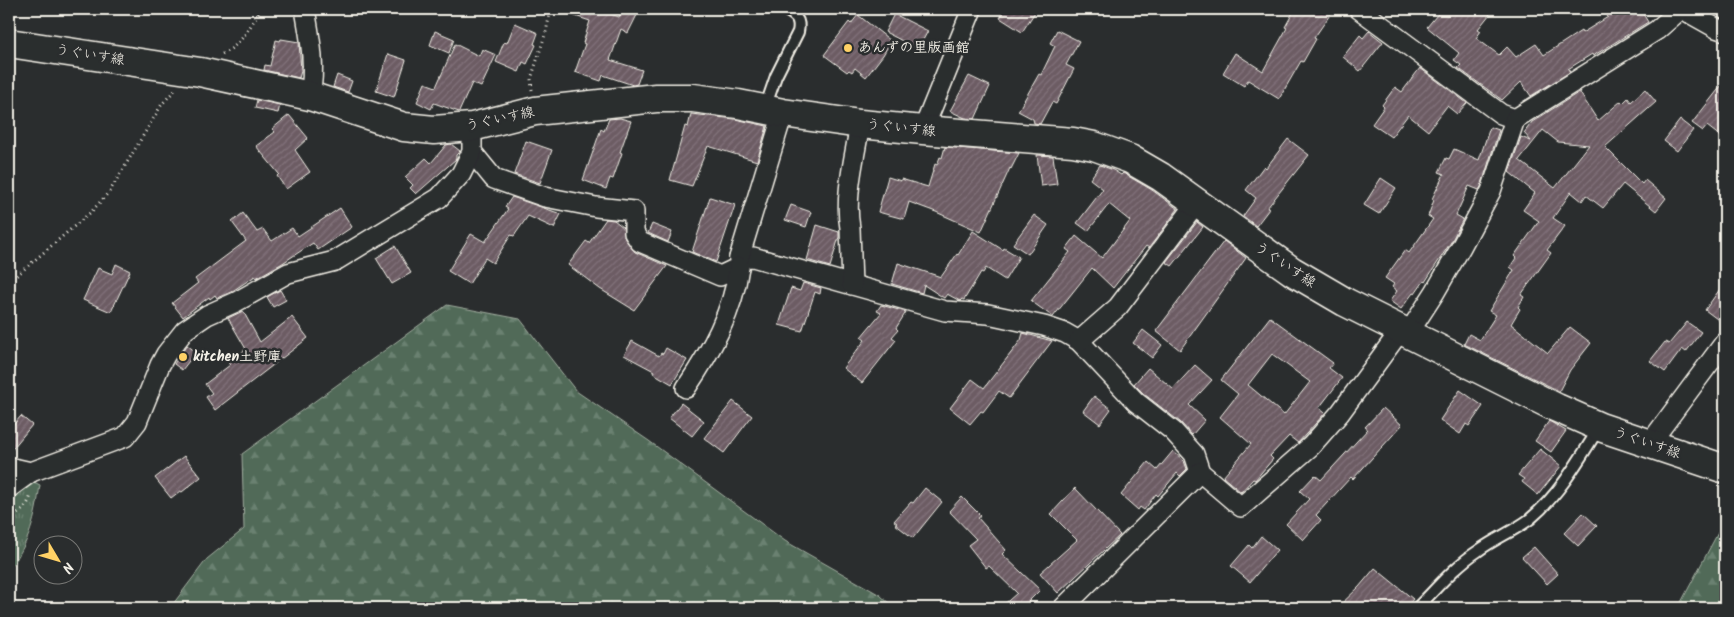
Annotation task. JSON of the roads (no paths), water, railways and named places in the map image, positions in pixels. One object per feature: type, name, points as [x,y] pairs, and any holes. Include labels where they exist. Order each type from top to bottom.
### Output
[{"type":"street","points":[[305,9],[313,56],[313,79],[310,96]]},
{"type":"street","points":[[923,130],[972,9]]},
{"type":"street","points":[[1359,9],[1501,114],[1515,119]]},
{"type":"street","points":[[472,139],[494,179],[545,197],[596,206],[634,210],[634,233],[640,242],[720,276],[739,262],[753,257],[945,311],[988,314],[1044,326],[1065,333],[1079,341],[1136,402],[1173,431],[1194,454],[1200,472],[1241,507],[1311,446],[1340,413],[1395,338],[1413,326],[1435,292],[1491,191],[1515,119],[1657,30],[1681,9],[1725,31]]},
{"type":"street","name":"うぐいす線","points":[[9,43],[196,71],[310,96],[404,127],[434,130],[472,139],[534,111],[656,98],[683,98],[738,104],[860,124],[1073,142],[1094,146],[1130,160],[1161,177],[1292,271],[1338,299],[1557,408],[1600,427],[1725,469]]},
{"type":"street","points":[[686,388],[701,365],[727,316],[736,287],[739,262],[774,111]]},
{"type":"street","points":[[852,286],[848,219],[850,180],[860,124]]},
{"type":"street","points":[[9,488],[31,472],[125,437],[138,422],[166,354],[185,330],[207,315],[236,302],[288,273],[335,261],[439,198],[461,174],[472,139]]},
{"type":"street","points":[[1079,341],[1118,307],[1197,203]]},
{"type":"street","points":[[1654,446],[1656,435],[1725,342]]},
{"type":"street","points":[[9,467],[31,472]]},
{"type":"street","points":[[1063,608],[1200,472]]},
{"type":"lane","points":[[774,111],[776,76],[800,25],[796,15],[784,9]]},
{"type":"lane","points":[[1417,608],[1476,552],[1530,519],[1567,478],[1600,427]]},
{"type":"place","name":"あんずの里版画館","points":[[848,48]]},
{"type":"place","name":"kitchen土野庫","points":[[183,357]]}]
